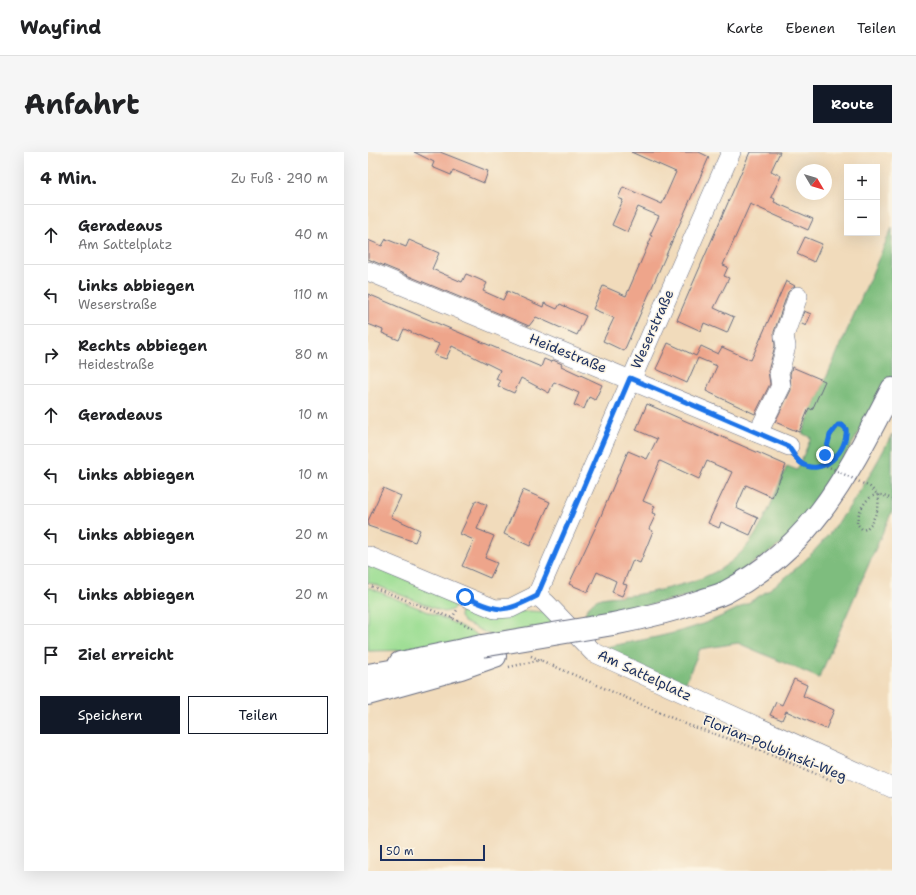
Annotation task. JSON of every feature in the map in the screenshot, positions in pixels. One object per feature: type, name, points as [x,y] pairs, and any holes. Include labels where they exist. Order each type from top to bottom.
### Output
[{"type":"highway","points":[[618,628],[725,592],[762,570],[784,552],[804,532],[847,476],[892,389]]},
{"type":"highway","points":[[368,669],[485,645],[686,620],[736,599],[758,588],[781,571],[822,532],[857,480],[892,416]]},
{"type":"highway","points":[[368,675],[452,660],[485,645]]},
{"type":"highway","points":[[368,694],[461,668],[485,645]]},
{"type":"highway","points":[[368,659],[434,656]]},
{"type":"street","name":"Weserstraße","points":[[537,596],[630,378],[731,152]]},
{"type":"street","name":"Heidestraße","points":[[368,271],[630,378],[788,446]]},
{"type":"street","points":[[758,433],[781,386],[779,373],[786,346],[784,336],[798,296]]},
{"type":"street","points":[[368,556],[495,609],[511,608],[537,596]]},
{"type":"street","name":"Am Sattelplatz","points":[[537,596],[546,603],[593,652],[892,788]]},
{"type":"path","points":[[843,444],[846,432],[842,425],[838,425],[830,435],[824,460],[827,466],[870,487],[879,496],[878,509],[871,524],[863,530],[857,524],[862,507],[867,500],[874,495],[882,495],[892,499]]},
{"type":"path","points":[[788,446],[800,463],[810,467],[820,468],[834,457]]},
{"type":"path","points":[[368,585],[452,618],[485,645]]},
{"type":"path","name":"Florian-Polubinski-Weg","points":[[541,660],[688,725],[747,745],[837,783]]},
{"type":"green space","points":[[892,228],[892,378],[799,532],[713,590],[585,620],[585,613],[587,609],[598,599],[605,597],[634,595],[672,587],[694,581],[715,572],[731,562],[755,536],[764,520],[787,466],[797,470],[811,438],[802,433]]},
{"type":"green space","points":[[892,434],[892,511],[819,678],[738,643],[700,649],[684,686],[631,662],[606,647],[686,630],[697,626],[732,611],[763,594],[790,574],[814,551],[836,525],[856,497]]},
{"type":"green space","points":[[368,563],[457,602],[452,609],[444,612],[368,582]]},
{"type":"green space","points":[[368,587],[439,616],[481,637],[416,650],[368,651]]},
{"type":"green space","points":[[465,605],[501,614],[528,611],[546,612],[560,623],[492,636],[464,622],[460,617],[461,607]]},
{"type":"building","points":[[414,152],[440,152],[488,171],[484,183],[453,170],[451,175],[432,167],[434,162]]},
{"type":"building","points":[[631,152],[699,152],[709,157],[624,351],[603,341],[614,318],[593,309],[603,286],[626,296],[659,216],[638,207],[627,232],[612,225],[623,200],[618,198],[623,187],[662,204],[676,172]]},
{"type":"building","points":[[750,152],[780,152],[771,171],[781,176],[771,197],[775,199],[774,202],[813,219],[808,230],[750,204],[723,265],[728,267],[724,276],[729,278],[714,308],[734,317],[727,333],[704,323],[701,331],[677,320]]},
{"type":"building","points":[[805,237],[822,244],[814,262],[797,254]]},
{"type":"building","points":[[386,239],[406,247],[409,240],[439,253],[432,269],[462,282],[466,274],[476,278],[487,283],[483,291],[503,300],[507,291],[543,307],[544,303],[557,309],[560,304],[586,316],[577,335],[536,317],[529,326],[368,259],[368,240],[382,246]]},
{"type":"building","points":[[786,281],[795,286],[788,292],[774,332],[775,346],[768,371],[770,384],[755,414],[706,391],[717,366],[698,358],[687,383],[656,369],[668,343],[696,356],[701,346],[718,354],[722,347],[751,360]]},
{"type":"building","points":[[368,294],[541,367],[544,359],[551,362],[553,360],[562,364],[561,366],[602,385],[595,400],[589,397],[584,409],[574,405],[579,393],[554,382],[549,393],[521,378],[514,393],[498,386],[500,381],[496,379],[500,370],[452,346],[446,359],[434,355],[439,344],[404,329],[399,340],[382,333],[383,330],[368,324]]},
{"type":"building","points":[[804,311],[811,314],[806,326],[800,323]]},
{"type":"building","points":[[792,367],[825,381],[812,410],[809,408],[799,432],[775,422],[791,390],[790,374]]},
{"type":"building","points":[[647,404],[786,465],[772,497],[746,485],[736,508],[758,518],[750,535],[721,522],[719,528],[708,523],[732,472],[707,461],[699,479],[660,461],[643,501],[655,506],[652,513],[656,514],[649,529],[653,531],[640,563],[633,560],[623,584],[627,585],[622,596],[612,592],[616,581],[597,572],[588,592],[569,584],[600,518],[628,451],[647,459],[657,439],[636,430]]},
{"type":"building","points":[[383,488],[401,496],[391,517],[420,530],[415,542],[368,526],[368,521]]},
{"type":"building","points":[[523,490],[550,502],[530,546],[504,534]]},
{"type":"building","points":[[476,500],[487,505],[477,529],[494,536],[485,558],[497,563],[490,578],[462,566],[474,540],[460,534]]},
{"type":"building","points":[[794,679],[807,685],[803,696],[834,710],[826,729],[786,711],[782,720],[770,715],[776,702],[782,705]]},
{"type":"route","points":[[465,597],[495,609],[511,608],[537,596],[630,378],[788,446],[800,463],[814,468],[820,468],[829,462],[843,444],[846,437],[846,429],[842,425],[838,425],[830,435],[825,455]]}]
